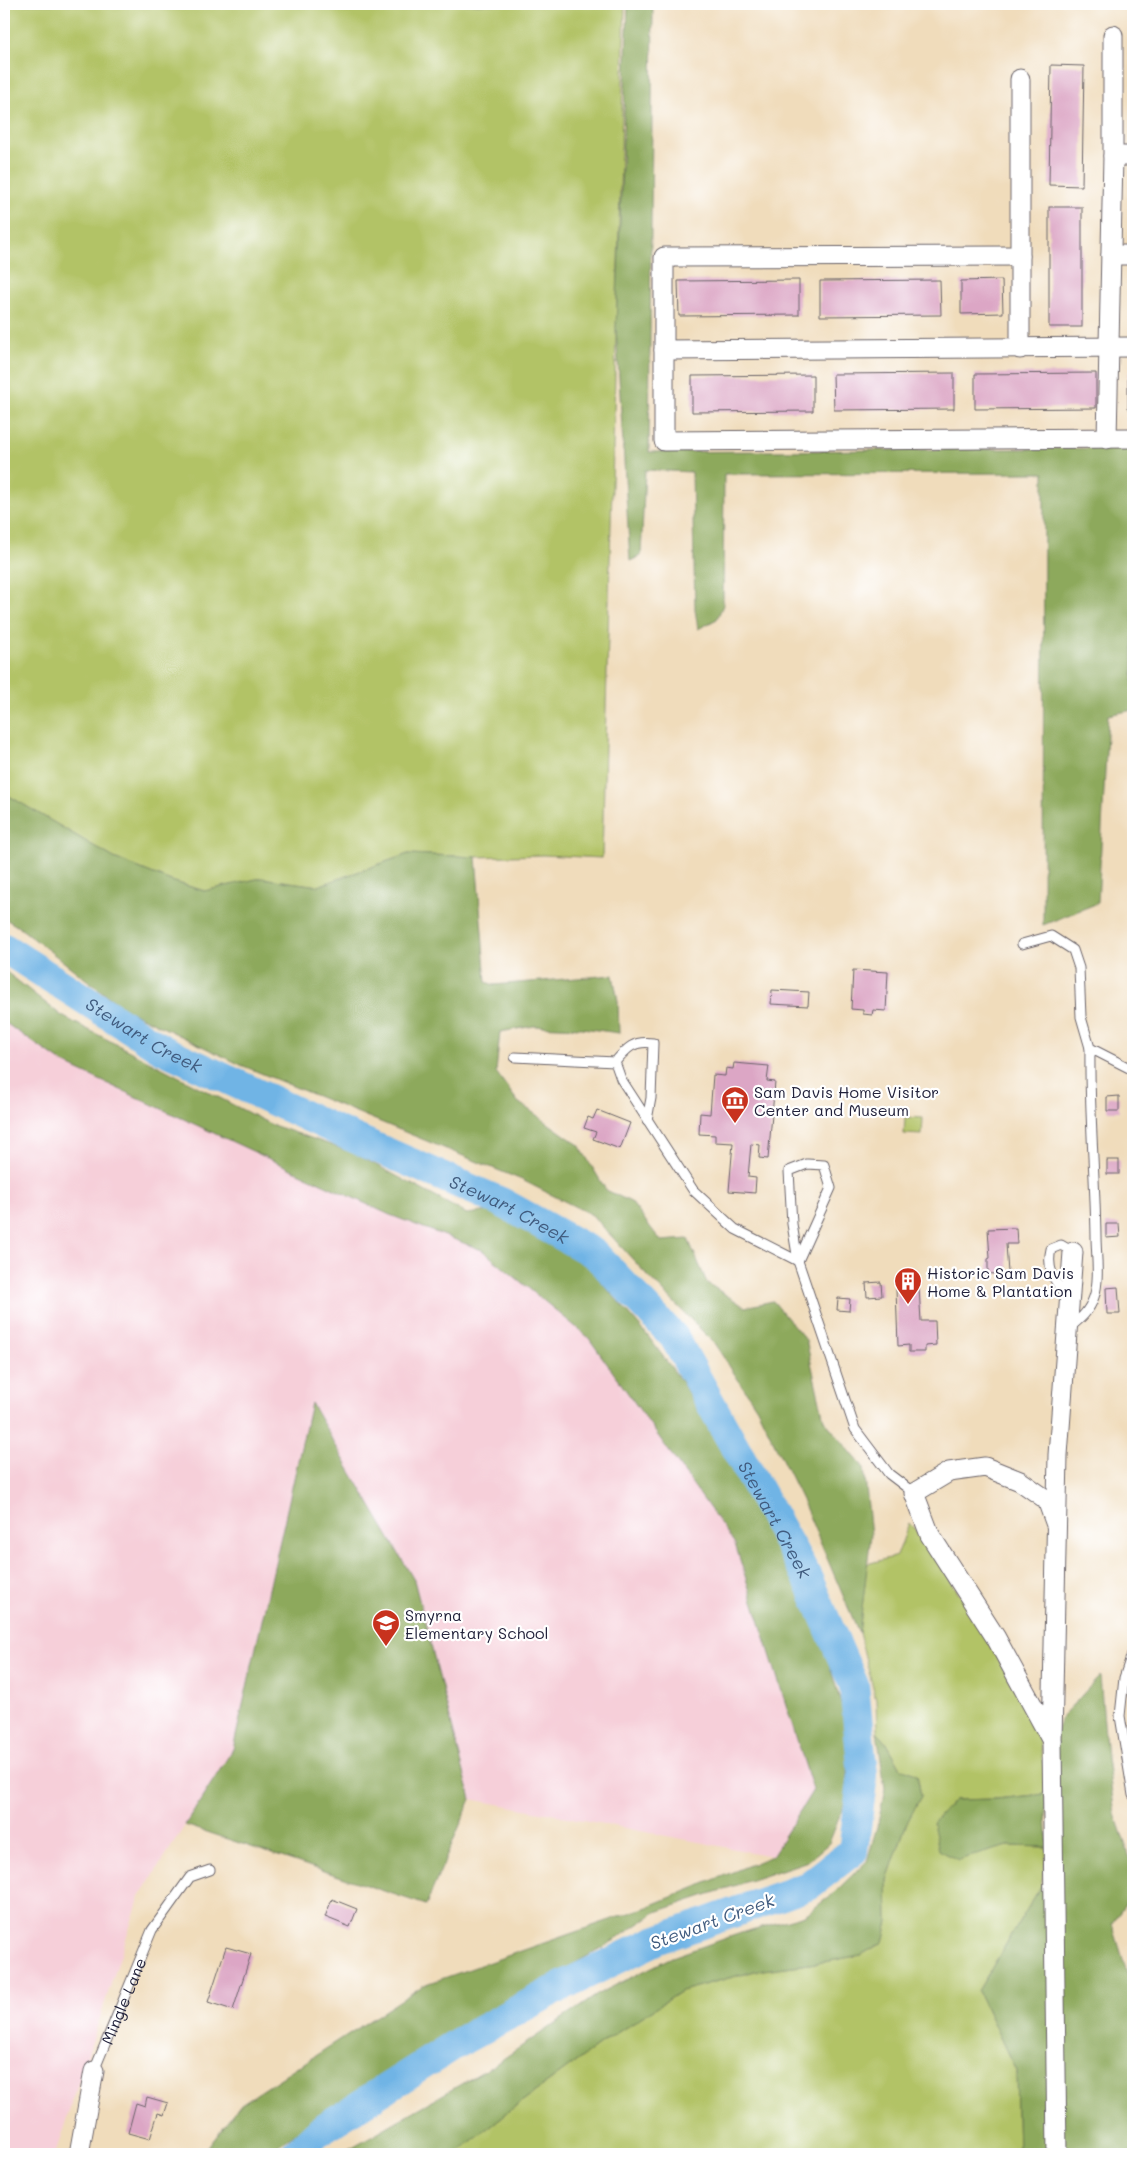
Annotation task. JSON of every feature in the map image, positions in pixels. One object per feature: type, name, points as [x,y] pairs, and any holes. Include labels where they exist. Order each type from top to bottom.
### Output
[{"type":"street","points":[[1107,439],[1114,35]]},
{"type":"street","points":[[1020,78],[1020,349]]},
{"type":"street","points":[[1113,156],[1133,156]]},
{"type":"street","points":[[1111,255],[1133,255]]},
{"type":"street","points":[[1020,256],[664,257],[664,441],[1133,438]]},
{"type":"street","points":[[664,350],[1133,347]]},
{"type":"street","points":[[1057,2154],[1052,1741],[1058,1455],[1073,1252]]},
{"type":"street","points":[[1052,1741],[996,1638],[930,1535],[914,1493],[949,1472],[985,1467],[1020,1481],[1047,1500],[1056,1525]]},
{"type":"street","name":"Mingle Lane","points":[[79,2154],[94,2071]]},
{"type":"lane","points":[[1022,944],[1051,936],[1073,950],[1079,968],[1081,1017],[1090,1048],[1090,1098],[1095,1201],[1095,1296],[1084,1316],[1068,1329]]},
{"type":"lane","points":[[615,1062],[626,1049],[641,1041],[653,1043],[651,1098],[647,1120]]},
{"type":"lane","points":[[1090,1048],[1133,1070]]},
{"type":"lane","points":[[515,1057],[615,1062]]},
{"type":"lane","points":[[615,1062],[621,1079],[693,1190],[735,1229],[798,1261]]},
{"type":"lane","points":[[798,1261],[831,1188],[824,1165],[807,1164],[789,1171],[792,1224],[798,1261],[855,1429],[889,1474],[914,1493]]},
{"type":"lane","points":[[1133,1651],[1124,1678],[1120,1716],[1133,1795]]},
{"type":"lane","name":"Mingle Lane","points":[[94,2071],[152,1930],[190,1877],[210,1870]]},
{"type":"shaded area","name":"Smyrna Elementary School","points":[[4,1022],[63,1063],[390,1215],[483,1250],[588,1337],[735,1544],[814,1790],[772,1856],[471,1799],[233,1750],[140,1896],[55,2154],[4,2154]]},
{"type":"green space","points":[[4,4],[625,4],[602,858],[543,855],[476,857],[408,854],[318,886],[261,878],[205,891],[171,881],[114,858],[4,793]]},
{"type":"green space","points":[[628,4],[653,4],[649,452],[1133,448],[1133,710],[1108,715],[1098,903],[1043,925],[1044,473],[724,474],[723,605],[717,619],[698,629],[695,609],[692,472],[645,470],[641,556],[630,561],[616,328]]},
{"type":"green space","points":[[4,793],[114,858],[171,881],[204,891],[261,878],[318,886],[408,854],[476,857],[486,982],[494,985],[613,975],[618,1001],[619,1033],[582,1028],[534,1026],[500,1032],[496,1072],[518,1102],[579,1145],[606,1190],[631,1202],[661,1241],[688,1239],[707,1283],[745,1307],[773,1301],[806,1340],[824,1420],[864,1468],[871,1535],[859,1633],[803,1502],[757,1408],[714,1343],[647,1275],[592,1215],[522,1180],[241,1065],[123,1008],[20,928],[4,918]]},
{"type":"green space","points":[[4,970],[62,1016],[270,1124],[354,1153],[467,1214],[499,1210],[515,1223],[579,1256],[644,1331],[680,1379],[742,1485],[794,1567],[823,1643],[848,1727],[847,1798],[829,1843],[808,1861],[656,1912],[615,1940],[342,2100],[266,2154],[203,2154],[241,2104],[424,1985],[647,1907],[772,1856],[813,1790],[735,1544],[588,1337],[482,1250],[390,1215],[63,1063],[4,1022]]},
{"type":"green space","points":[[905,1117],[923,1118],[922,1135],[904,1134]]},
{"type":"green space","points":[[311,1403],[414,1580],[471,1799],[426,1905],[185,1825],[233,1749]]},
{"type":"green space","points":[[909,1523],[923,1538],[974,1616],[1038,1730],[1044,1770],[1045,1794],[996,1799],[954,1800],[985,1852],[1008,1846],[1048,1847],[1041,1886],[978,1991],[1016,2071],[1018,2154],[455,2154],[513,2108],[600,2044],[681,1991],[755,1971],[861,1955],[883,1942],[888,1922],[887,1880],[907,1822],[921,1796],[917,1775],[901,1768],[886,1742],[877,1732],[876,1700],[859,1633],[867,1564],[897,1556]]},
{"type":"green space","points":[[1100,1676],[1107,1758],[1115,1814],[1133,1867],[1133,1894],[1112,1923],[1133,1992],[1133,2154],[1018,2154],[1016,2071],[978,1991],[1041,1886],[1057,1870],[1052,1741],[1063,1715]]},
{"type":"green space","points":[[877,1732],[886,1742],[901,1768],[917,1775],[921,1796],[906,1825],[887,1880],[888,1922],[883,1942],[861,1955],[755,1971],[681,1991],[600,2044],[513,2108],[455,2154],[340,2154],[494,2065],[600,1993],[672,1957],[744,1932],[805,1915],[834,1893],[867,1861],[878,1823],[885,1789]]},
{"type":"green space","points":[[1045,1794],[1048,1847],[1008,1846],[958,1860],[939,1850],[933,1823],[954,1800],[996,1799]]},
{"type":"building","points":[[1051,65],[1084,66],[1082,186],[1049,185]]},
{"type":"building","points":[[1129,186],[1133,186],[1133,219],[1130,219]]},
{"type":"building","points":[[1049,207],[1082,207],[1082,327],[1049,327]]},
{"type":"building","points":[[799,280],[799,315],[679,316],[678,281]]},
{"type":"building","points":[[940,280],[941,315],[820,316],[820,281]]},
{"type":"building","points":[[1002,280],[1003,313],[961,314],[961,281]]},
{"type":"building","points":[[1130,281],[1133,281],[1133,314],[1130,314]]},
{"type":"building","points":[[954,373],[954,409],[834,410],[833,374]]},
{"type":"building","points":[[1096,373],[1096,408],[975,409],[975,374]]},
{"type":"building","points":[[1128,373],[1133,373],[1133,409],[1128,409]]},
{"type":"building","points":[[813,375],[813,411],[692,412],[692,376]]},
{"type":"building","points":[[853,970],[888,972],[886,1011],[873,1010],[872,1015],[863,1014],[863,1010],[851,1009]]},
{"type":"building","points":[[772,990],[809,992],[808,1006],[771,1004]]},
{"type":"building","name":"Sam Davis Home Visitor Center and Museum","points":[[734,1063],[769,1066],[767,1081],[775,1082],[768,1159],[759,1158],[760,1145],[751,1144],[748,1177],[756,1178],[755,1193],[729,1191],[733,1143],[715,1142],[715,1135],[699,1134],[700,1113],[710,1114],[713,1075],[725,1076],[726,1068],[733,1069]]},
{"type":"building","points":[[1119,1096],[1119,1111],[1107,1111],[1107,1097]]},
{"type":"building","points":[[597,1110],[630,1123],[620,1149],[593,1139],[596,1132],[584,1128],[588,1117],[593,1119]]},
{"type":"building","points":[[1107,1160],[1119,1160],[1119,1174],[1107,1174]]},
{"type":"building","points":[[1106,1224],[1119,1224],[1120,1237],[1106,1238]]},
{"type":"building","points":[[1016,1228],[1017,1244],[1006,1244],[1008,1273],[988,1274],[988,1259],[990,1258],[988,1229]]},
{"type":"building","points":[[881,1282],[882,1296],[867,1297],[866,1283]]},
{"type":"building","points":[[1118,1287],[1120,1314],[1107,1314],[1106,1288]]},
{"type":"building","name":"Historic Sam Davis Home & Plantation","points":[[919,1288],[921,1321],[935,1321],[936,1345],[925,1346],[925,1352],[909,1352],[909,1345],[898,1346],[896,1289]]},
{"type":"building","points":[[838,1298],[850,1299],[849,1311],[837,1310]]},
{"type":"building","points":[[332,1899],[357,1909],[350,1927],[325,1917]]},
{"type":"building","points":[[226,1947],[251,1954],[233,2010],[208,2002]]},
{"type":"building","points":[[147,2097],[168,2103],[164,2115],[158,2113],[150,2139],[128,2133],[136,2103],[145,2106]]},
{"type":"waterway","name":"Stewart Creek","points":[[4,948],[162,1049],[338,1131],[501,1202],[595,1254],[674,1337],[807,1577],[854,1685],[863,1775],[853,1851],[808,1886],[657,1940],[564,1985],[459,2042],[319,2131],[295,2154]]},
{"type":"place","name":"Sam Davis Home Visitor Center and Museum","points":[[735,1124]]},
{"type":"place","name":"Historic Sam Davis Home & Plantation","points":[[908,1305]]},
{"type":"place","name":"Smyrna Elementary School","points":[[386,1647]]}]
